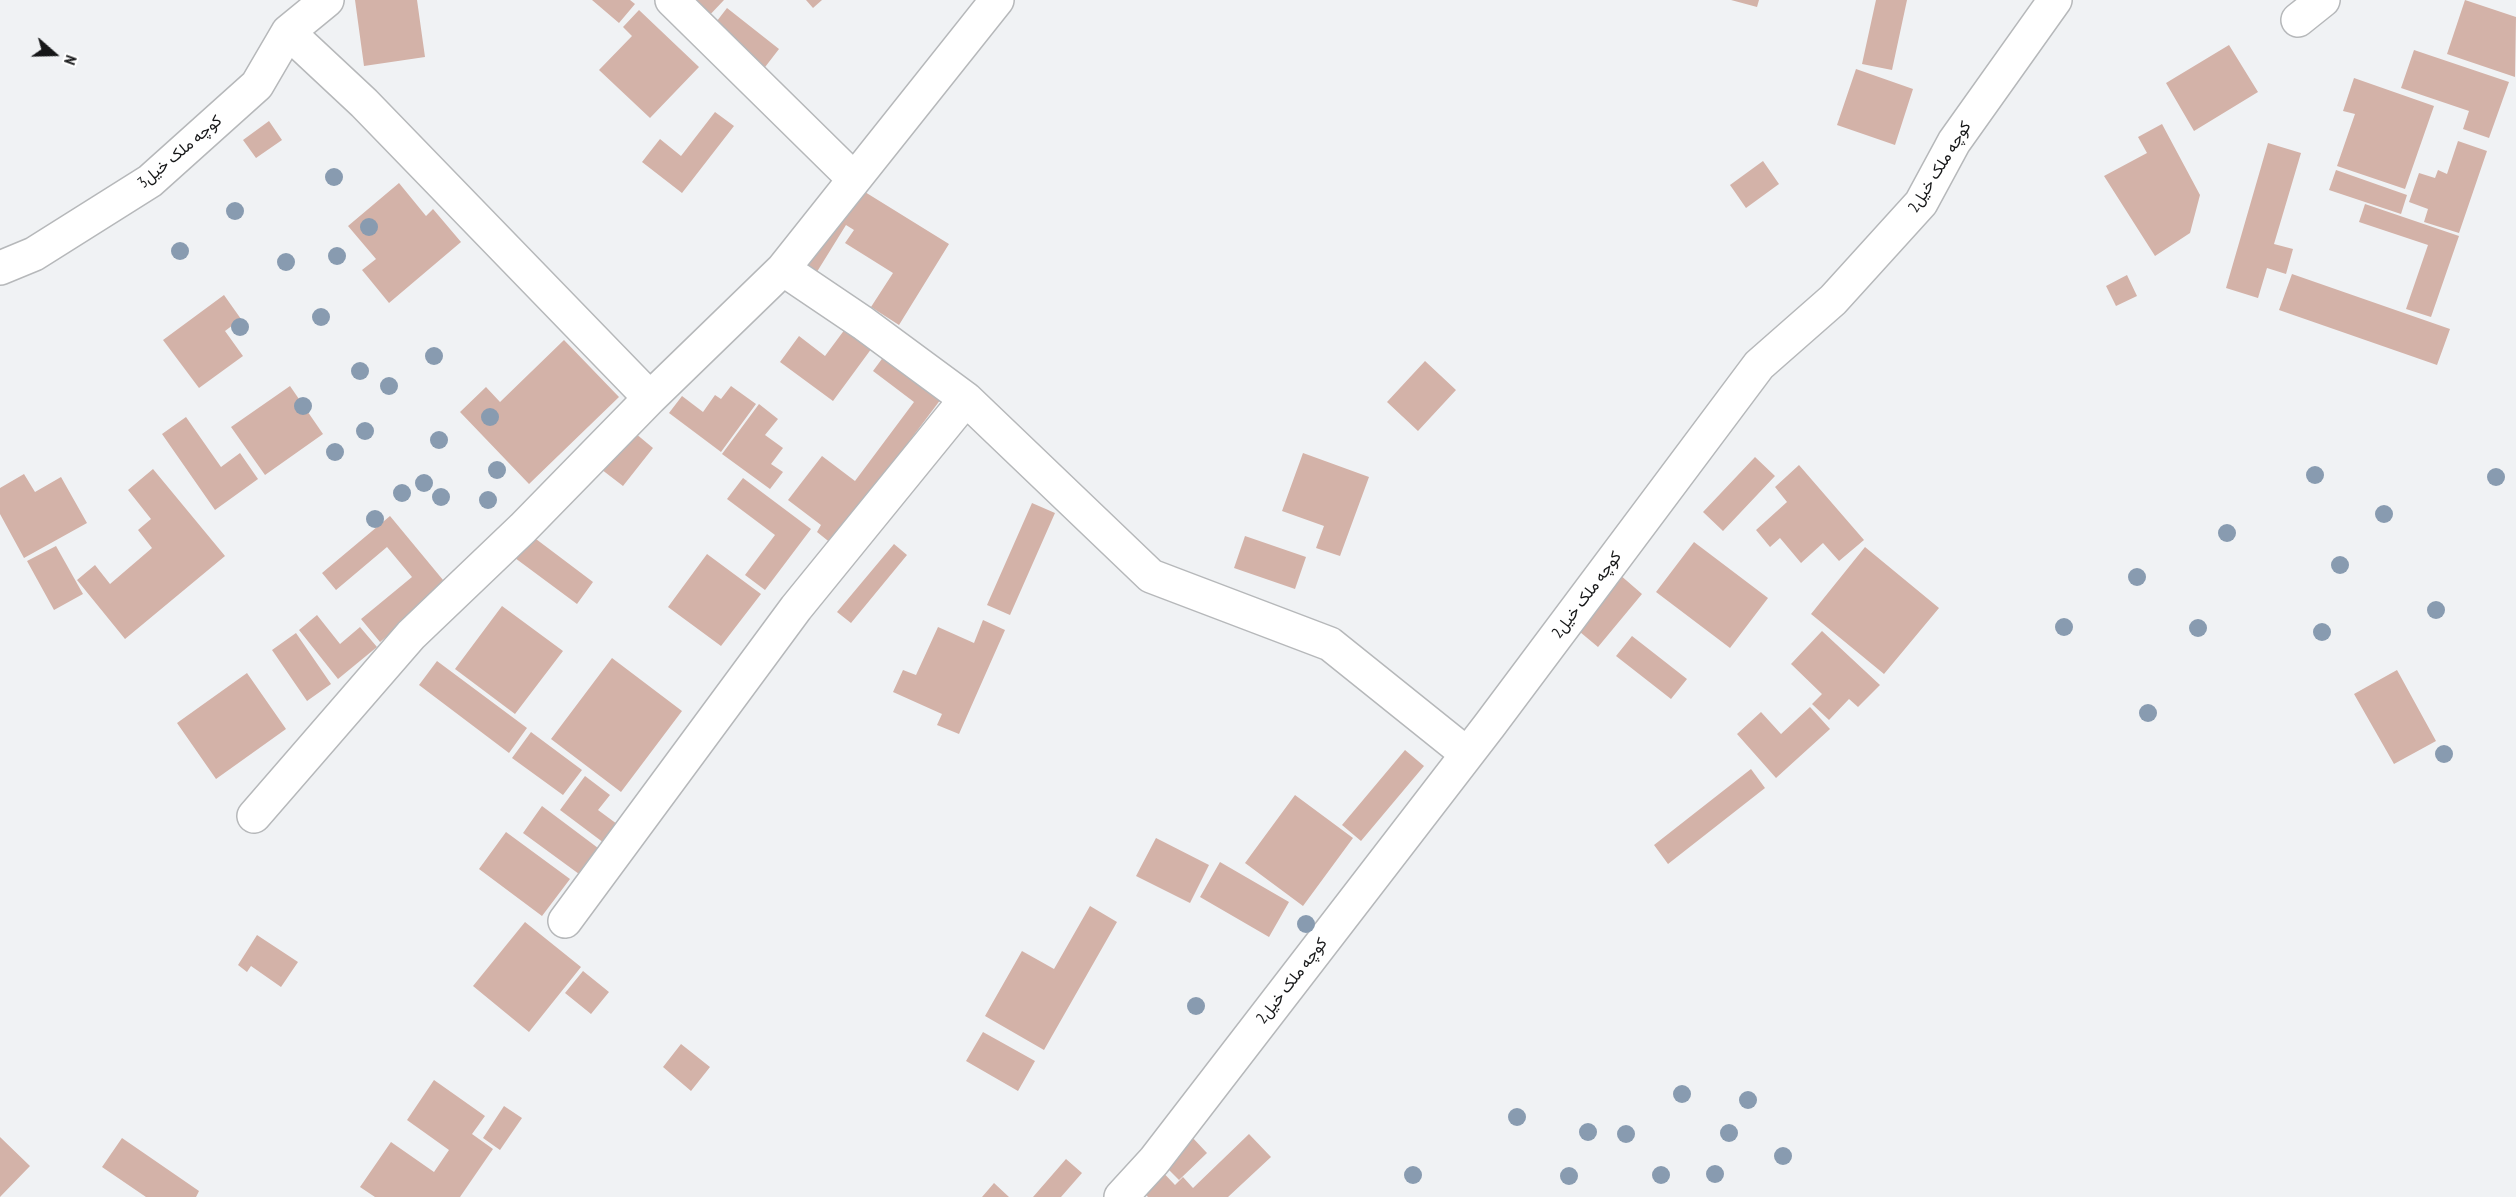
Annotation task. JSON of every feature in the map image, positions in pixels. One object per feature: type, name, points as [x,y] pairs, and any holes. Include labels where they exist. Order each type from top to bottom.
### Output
[{"type":"street","name":"کوچه ملک خیل3","points":[[0,268],[34,254],[150,181],[257,85],[288,32],[327,0]]},
{"type":"street","points":[[672,0],[854,179]]},
{"type":"street","points":[[254,816],[411,635],[523,528],[650,398],[783,269],[996,0]]},
{"type":"street","name":"کوچه ملک خیل2","points":[[1121,1197],[1154,1161],[1467,754],[1759,365],[1833,300],[1921,203],[1954,142],[2055,0]]},
{"type":"street","points":[[2298,20],[2323,0]]},
{"type":"street","points":[[288,32],[364,103],[650,398]]},
{"type":"street","points":[[783,269],[863,323],[966,399],[1151,576],[1330,644],[1467,754]]},
{"type":"street","points":[[565,921],[796,608],[966,399]]},
{"type":"building","points":[[355,0],[417,0],[425,57],[364,66]]},
{"type":"building","points":[[592,0],[630,0],[635,4],[619,23]]},
{"type":"building","points":[[686,0],[724,0],[706,19]]},
{"type":"building","points":[[806,0],[822,0],[813,8]]},
{"type":"building","points":[[1731,0],[1759,0],[1757,7]]},
{"type":"building","points":[[1876,0],[1907,0],[1892,70],[1862,64]]},
{"type":"building","points":[[2465,0],[2516,17],[2515,77],[2447,54]]},
{"type":"building","points":[[727,8],[779,49],[762,71],[710,30]]},
{"type":"building","points":[[639,10],[699,67],[650,118],[599,70],[632,36],[623,27]]},
{"type":"building","points":[[2229,45],[2258,92],[2194,131],[2166,83]]},
{"type":"building","points":[[2414,50],[2509,82],[2489,138],[2463,129],[2469,111],[2401,88]]},
{"type":"building","points":[[1856,69],[1913,89],[1895,145],[1837,125]]},
{"type":"building","points":[[2354,78],[2434,106],[2405,189],[2337,166],[2355,114],[2343,111]]},
{"type":"building","points":[[715,112],[734,126],[682,193],[642,162],[660,139],[681,156]]},
{"type":"building","points":[[269,121],[282,140],[256,158],[243,140]]},
{"type":"building","points":[[2162,124],[2200,195],[2190,233],[2155,256],[2104,176],[2147,153],[2138,137]]},
{"type":"building","points":[[2458,141],[2487,151],[2459,233],[2424,222],[2428,209],[2409,202],[2419,173],[2435,178],[2438,170],[2447,174]]},
{"type":"building","points":[[2268,143],[2301,153],[2274,244],[2293,249],[2286,274],[2267,268],[2258,298],[2226,288]]},
{"type":"building","points":[[1763,161],[1779,184],[1746,208],[1730,185]]},
{"type":"building","points":[[2336,170],[2407,195],[2401,214],[2329,190]]},
{"type":"building","points":[[399,183],[426,216],[433,209],[461,242],[389,303],[362,270],[376,259],[348,226]]},
{"type":"building","points":[[852,184],[949,244],[899,325],[871,307],[893,273],[845,243],[854,230],[846,225],[815,275],[801,266]]},
{"type":"building","points":[[2365,204],[2459,236],[2431,317],[2406,309],[2428,245],[2359,222]]},
{"type":"building","points":[[2292,274],[2450,329],[2437,365],[2279,310]]},
{"type":"building","points":[[2127,275],[2137,296],[2116,306],[2106,286]]},
{"type":"building","points":[[224,295],[241,319],[225,331],[243,356],[199,388],[163,340]]},
{"type":"building","points":[[854,317],[880,337],[833,401],[780,362],[799,336],[825,356]]},
{"type":"building","points":[[564,340],[619,397],[529,484],[460,412],[486,387],[500,402]]},
{"type":"building","points":[[887,352],[944,395],[832,544],[817,532],[821,525],[788,500],[822,456],[855,481],[914,402],[873,371]]},
{"type":"building","points":[[1425,361],[1456,390],[1418,431],[1387,402]]},
{"type":"building","points":[[290,386],[323,434],[265,475],[231,427]]},
{"type":"building","points":[[731,386],[756,404],[721,452],[669,413],[682,396],[703,412],[715,395],[721,399]]},
{"type":"building","points":[[759,404],[778,419],[765,435],[783,448],[771,464],[783,472],[770,489],[722,454]]},
{"type":"building","points":[[186,417],[221,467],[240,453],[258,479],[215,510],[162,434]]},
{"type":"building","points":[[629,428],[653,448],[623,486],[597,466]]},
{"type":"building","points":[[1303,453],[1369,477],[1340,556],[1316,548],[1324,526],[1282,511]]},
{"type":"building","points":[[1755,457],[1775,476],[1723,531],[1703,512]]},
{"type":"building","points":[[1799,465],[1864,540],[1839,561],[1823,543],[1801,563],[1780,538],[1770,547],[1756,530],[1787,502],[1775,487]]},
{"type":"building","points":[[153,469],[225,556],[125,639],[77,580],[95,565],[110,584],[152,548],[138,530],[151,519],[128,490]]},
{"type":"building","points":[[24,474],[35,492],[61,477],[87,523],[24,558],[0,514],[0,488]]},
{"type":"building","points":[[743,478],[811,529],[765,590],[745,575],[775,535],[727,499]]},
{"type":"building","points":[[1032,503],[1055,513],[1010,615],[987,605]]},
{"type":"building","points":[[390,516],[448,586],[380,642],[361,619],[412,577],[387,547],[336,590],[322,573]]},
{"type":"building","points":[[532,536],[593,582],[577,604],[515,558]]},
{"type":"building","points":[[1245,536],[1306,557],[1295,589],[1234,568]]},
{"type":"building","points":[[1694,542],[1768,598],[1730,648],[1656,592]]},
{"type":"building","points":[[894,544],[907,555],[851,623],[837,612]]},
{"type":"building","points":[[56,546],[83,594],[54,610],[27,561]]},
{"type":"building","points":[[1865,547],[1939,608],[1884,674],[1811,614]]},
{"type":"building","points":[[707,554],[761,594],[721,646],[668,607]]},
{"type":"building","points":[[1619,574],[1642,594],[1598,647],[1574,627]]},
{"type":"building","points":[[502,606],[563,651],[515,714],[455,669]]},
{"type":"building","points":[[317,615],[340,644],[360,627],[377,647],[338,679],[299,630]]},
{"type":"building","points":[[983,620],[1005,630],[959,734],[937,725],[942,714],[893,692],[903,670],[916,675],[938,627],[974,643]]},
{"type":"building","points":[[1822,631],[1880,685],[1858,707],[1849,699],[1829,720],[1812,704],[1822,694],[1791,664]]},
{"type":"building","points":[[296,633],[331,684],[307,701],[272,650]]},
{"type":"building","points":[[1632,636],[1687,679],[1671,699],[1616,656]]},
{"type":"building","points":[[612,658],[682,711],[621,792],[551,739]]},
{"type":"building","points":[[437,661],[527,728],[509,753],[419,685]]},
{"type":"building","points":[[2397,670],[2436,741],[2394,764],[2354,694]]},
{"type":"building","points":[[247,673],[286,729],[216,779],[177,723]]},
{"type":"building","points":[[1810,707],[1830,729],[1776,778],[1737,734],[1761,712],[1781,734]]},
{"type":"building","points":[[531,732],[582,770],[563,795],[512,758]]},
{"type":"building","points":[[1405,750],[1424,766],[1361,841],[1342,825]]},
{"type":"building","points":[[1751,769],[1765,788],[1668,864],[1654,845]]},
{"type":"building","points":[[585,776],[610,795],[598,810],[617,824],[604,843],[560,810]]},
{"type":"building","points":[[1295,795],[1353,838],[1303,906],[1245,863]]},
{"type":"building","points":[[542,806],[598,848],[579,874],[523,833]]},
{"type":"building","points":[[506,832],[570,879],[542,916],[479,869]]},
{"type":"building","points":[[1156,838],[1209,865],[1190,903],[1136,876]]},
{"type":"building","points":[[1220,862],[1289,902],[1269,937],[1200,897]]},
{"type":"building","points":[[1090,906],[1117,922],[1044,1050],[985,1016],[1022,951],[1054,969]]},
{"type":"building","points":[[525,922],[581,967],[529,1032],[473,986]]},
{"type":"building","points":[[257,935],[298,962],[281,987],[251,966],[247,972],[238,965]]},
{"type":"building","points":[[583,971],[609,992],[591,1014],[565,993]]},
{"type":"building","points":[[983,1032],[1035,1061],[1018,1091],[966,1061]]},
{"type":"building","points":[[681,1044],[710,1067],[691,1091],[663,1067]]},
{"type":"building","points":[[434,1080],[485,1116],[472,1134],[493,1149],[460,1197],[375,1197],[360,1187],[391,1142],[434,1172],[449,1150],[407,1120]]},
{"type":"building","points":[[504,1106],[522,1118],[500,1150],[483,1138]]},
{"type":"building","points":[[1249,1134],[1271,1157],[1228,1197],[1148,1197],[1136,1184],[1156,1165],[1175,1185],[1183,1177],[1193,1188]]},
{"type":"building","points":[[1191,1136],[1207,1153],[1179,1180],[1162,1163]]},
{"type":"building","points":[[0,1137],[30,1166],[0,1197]]},
{"type":"building","points":[[122,1138],[199,1191],[196,1197],[146,1197],[102,1167]]},
{"type":"building","points":[[1066,1159],[1082,1173],[1061,1197],[1033,1197]]},
{"type":"building","points":[[994,1183],[1009,1197],[982,1197]]}]
